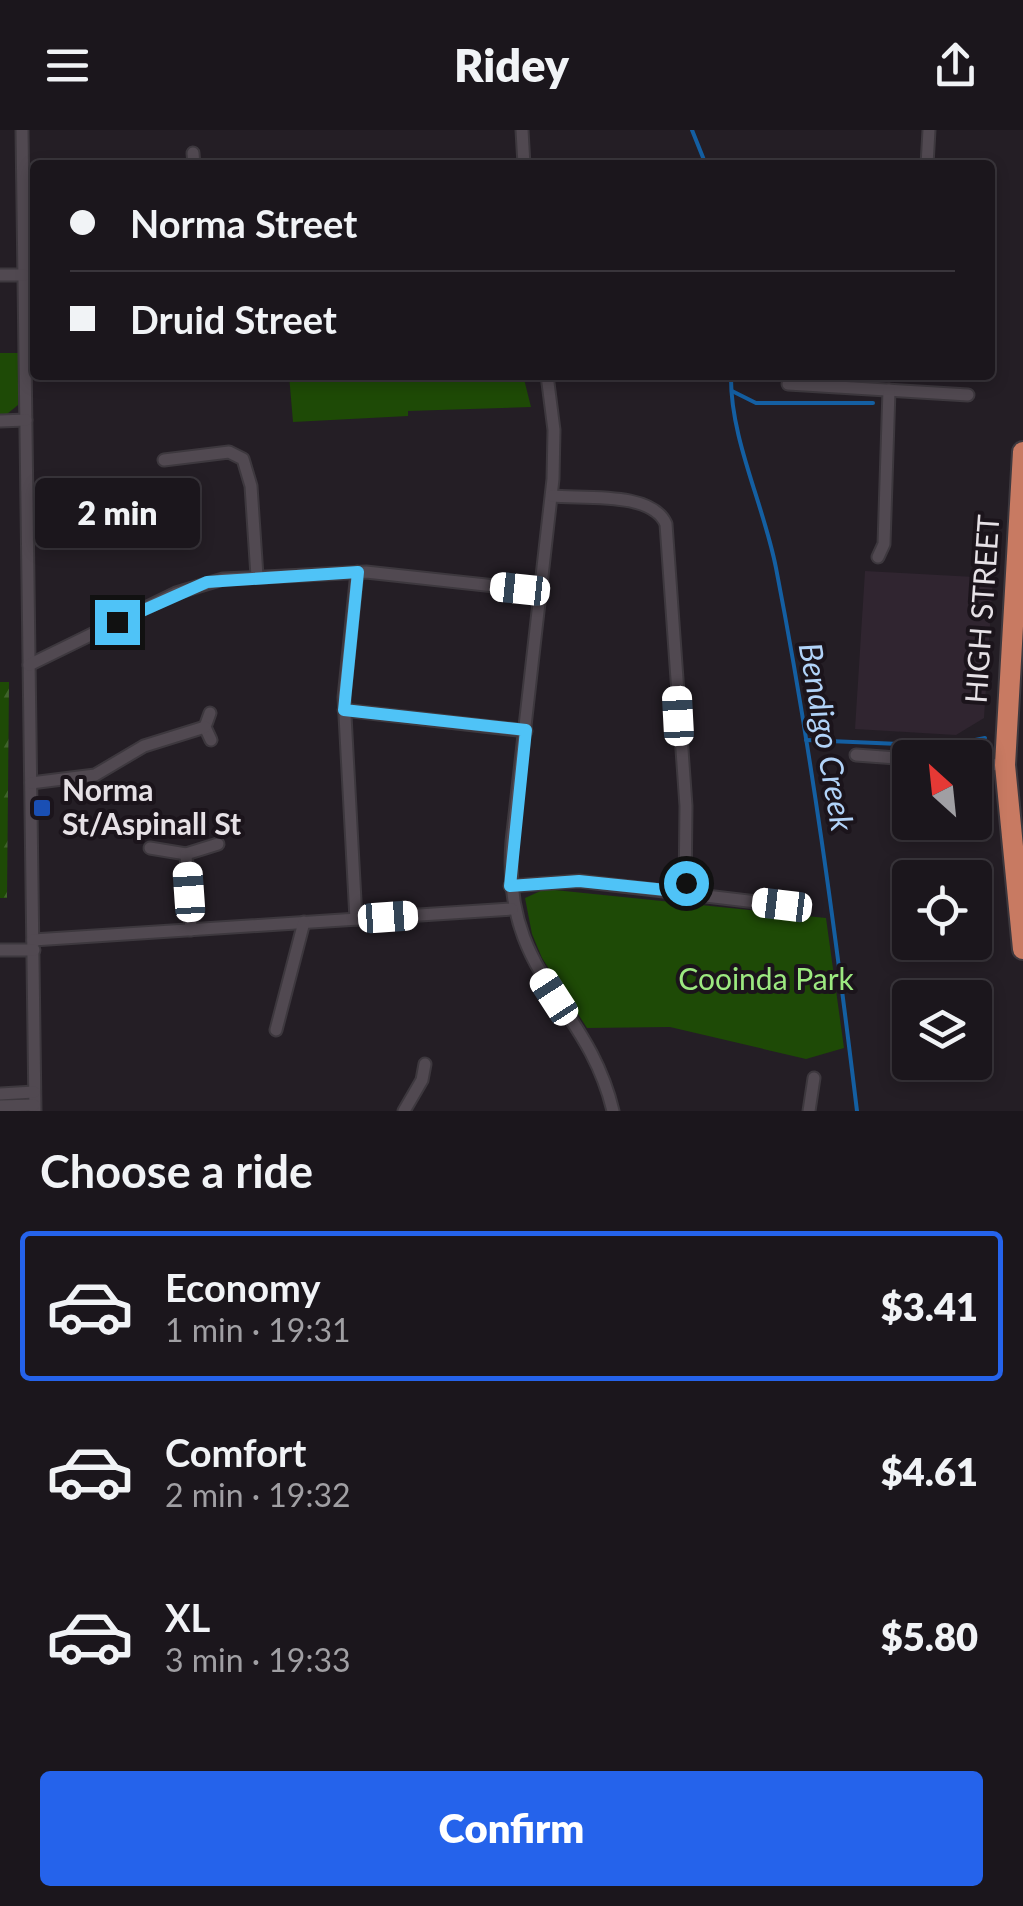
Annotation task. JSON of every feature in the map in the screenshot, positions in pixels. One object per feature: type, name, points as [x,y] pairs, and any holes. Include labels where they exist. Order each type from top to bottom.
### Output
[{"type":"highway","name":"HIGH STREET","points":[[1023,452],[1005,765],[1023,949]]},
{"type":"street","points":[[22,130],[28,278],[26,420],[35,1103]]},
{"type":"street","points":[[522,130],[524,160]]},
{"type":"street","points":[[927,160],[930,130]]},
{"type":"street","points":[[0,275],[28,278]]},
{"type":"street","points":[[548,380],[554,430],[552,496],[510,886],[512,909],[527,952],[594,1062],[613,1111]]},
{"type":"street","points":[[913,392],[914,380]]},
{"type":"street","points":[[788,384],[968,394]]},
{"type":"street","points":[[878,557],[884,544],[889,390]]},
{"type":"street","points":[[0,421],[26,420]]},
{"type":"street","points":[[164,460],[229,452],[243,459],[250,486],[257,576]]},
{"type":"street","points":[[552,496],[644,504],[661,513],[666,524],[686,806],[685,892]]},
{"type":"street","points":[[29,665],[190,587],[257,576],[358,572],[541,592]]},
{"type":"street","points":[[356,919],[344,710],[358,572]]},
{"type":"street","points":[[344,710],[526,730]]},
{"type":"street","points":[[210,713],[205,726],[211,740]]},
{"type":"street","points":[[31,782],[94,775],[144,746],[205,726]]},
{"type":"street","points":[[856,754],[892,757]]},
{"type":"street","points":[[992,765],[1005,765]]},
{"type":"street","points":[[150,848],[186,854],[218,844]]},
{"type":"street","points":[[186,854],[191,930]]},
{"type":"street","points":[[510,886],[579,881],[782,905]]},
{"type":"street","points":[[0,950],[191,930],[512,909]]},
{"type":"street","points":[[276,1030],[304,922]]},
{"type":"street","points":[[404,1111],[422,1080],[425,1064]]},
{"type":"street","points":[[809,1111],[814,1078]]},
{"type":"street","points":[[0,1094],[35,1103]]},
{"type":"street","points":[[0,1106],[35,1103]]},
{"type":"shaded area","points":[[865,571],[993,578],[984,718],[956,735],[855,729]]},
{"type":"green space","points":[[0,353],[18,353],[18,405],[0,415]]},
{"type":"green space","points":[[289,380],[524,380],[531,407],[408,411],[408,416],[293,422]]},
{"type":"green space","points":[[0,682],[9,682],[7,898],[0,898]]},
{"type":"green space","name":"Cooinda Park","points":[[545,889],[826,918],[844,1048],[806,1059],[670,1027],[587,1028],[542,958],[532,934],[525,898]]},
{"type":"waterway","name":"Bendigo Creek","points":[[692,130],[704,160]]},
{"type":"waterway","name":"Bendigo Creek","points":[[731,380],[742,448],[771,544],[800,703],[857,1111]]},
{"type":"waterway","points":[[732,391],[756,403],[873,403]]},
{"type":"waterway","points":[[806,740],[946,746],[985,738]]},
{"type":"place","name":"Norma St/Aspinall St","points":[[42,808]]},
{"type":"route","points":[[117,622],[176,592],[207,582],[358,572],[344,710],[526,730],[510,886],[579,881],[685,892],[686,883]]}]
